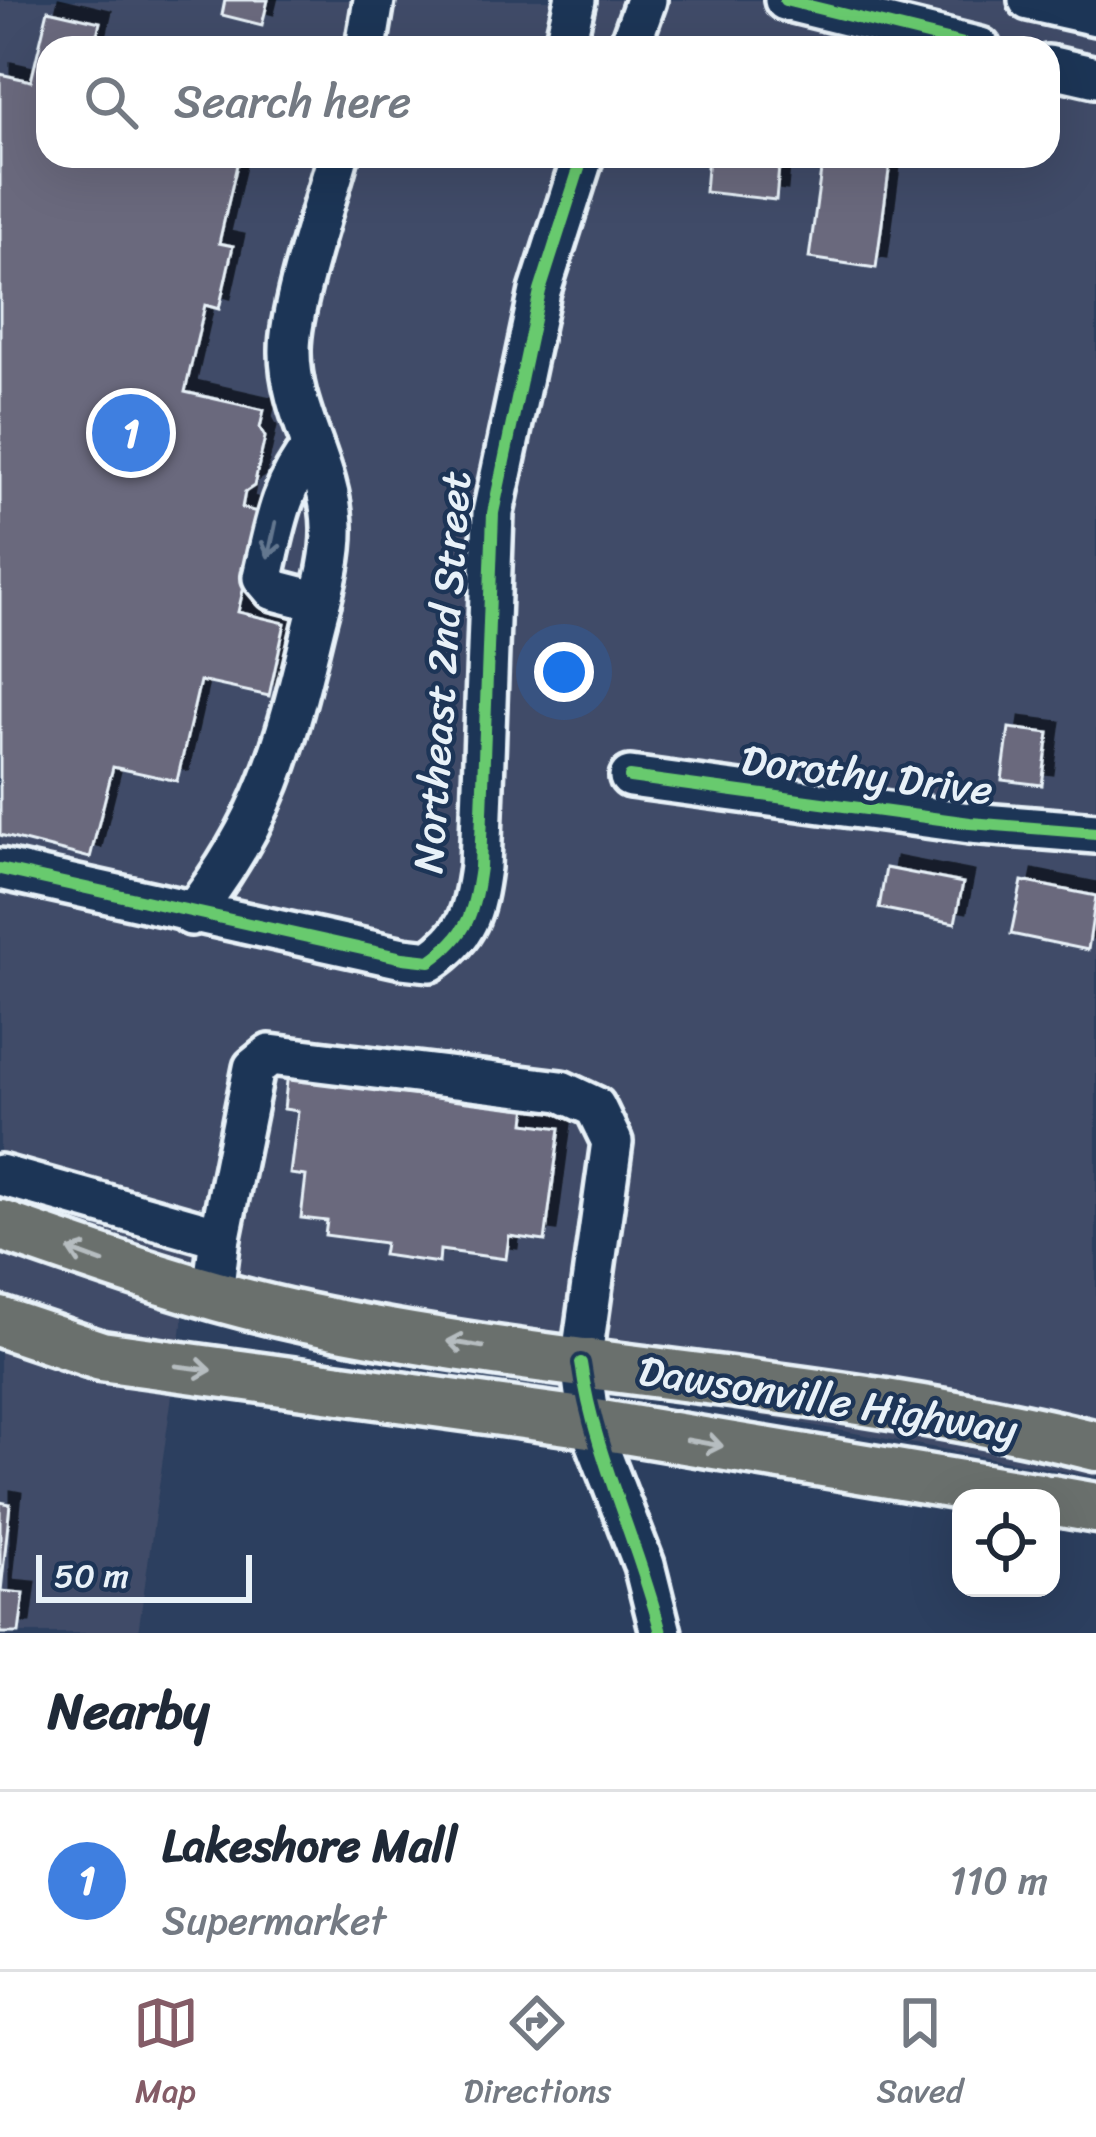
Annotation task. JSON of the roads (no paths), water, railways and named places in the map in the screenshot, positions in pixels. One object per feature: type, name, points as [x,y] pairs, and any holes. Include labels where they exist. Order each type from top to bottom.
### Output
[{"type":"main road","name":"Dawsonville Highway","points":[[0,1225],[303,1318],[581,1363],[976,1417],[1096,1446]]},
{"type":"main road","name":"Dawsonville Highway","points":[[0,1322],[101,1356],[589,1423],[985,1489]]},
{"type":"main road","name":"Dawsonville Highway","points":[[1060,1502],[1096,1508]]},
{"type":"street","points":[[368,36],[374,0]]},
{"type":"street","points":[[567,36],[575,0]]},
{"type":"street","points":[[633,36],[646,0]]},
{"type":"street","points":[[785,0],[931,36]]},
{"type":"street","points":[[1029,0],[1096,15]]},
{"type":"street","points":[[1060,69],[1096,77]]},
{"type":"street","points":[[191,915],[250,830],[275,772],[299,702],[320,602],[332,526],[294,392],[289,347],[335,168]]},
{"type":"street","name":"Northeast 2nd Street","points":[[0,869],[191,915],[430,961],[456,943],[474,916],[493,514],[540,290],[580,168]]},
{"type":"street","points":[[312,448],[292,472],[280,503],[263,577],[274,590],[320,602]]},
{"type":"street","name":"Dorothy Drive","points":[[630,777],[970,823],[1096,833]]},
{"type":"street","points":[[213,1293],[254,1068],[270,1055],[561,1090],[595,1107],[612,1142],[581,1363],[589,1423],[628,1519],[661,1633]]},
{"type":"street","points":[[0,1175],[220,1237]]},
{"type":"place","name":"Lakeshore Mall","points":[[131,433]]}]
